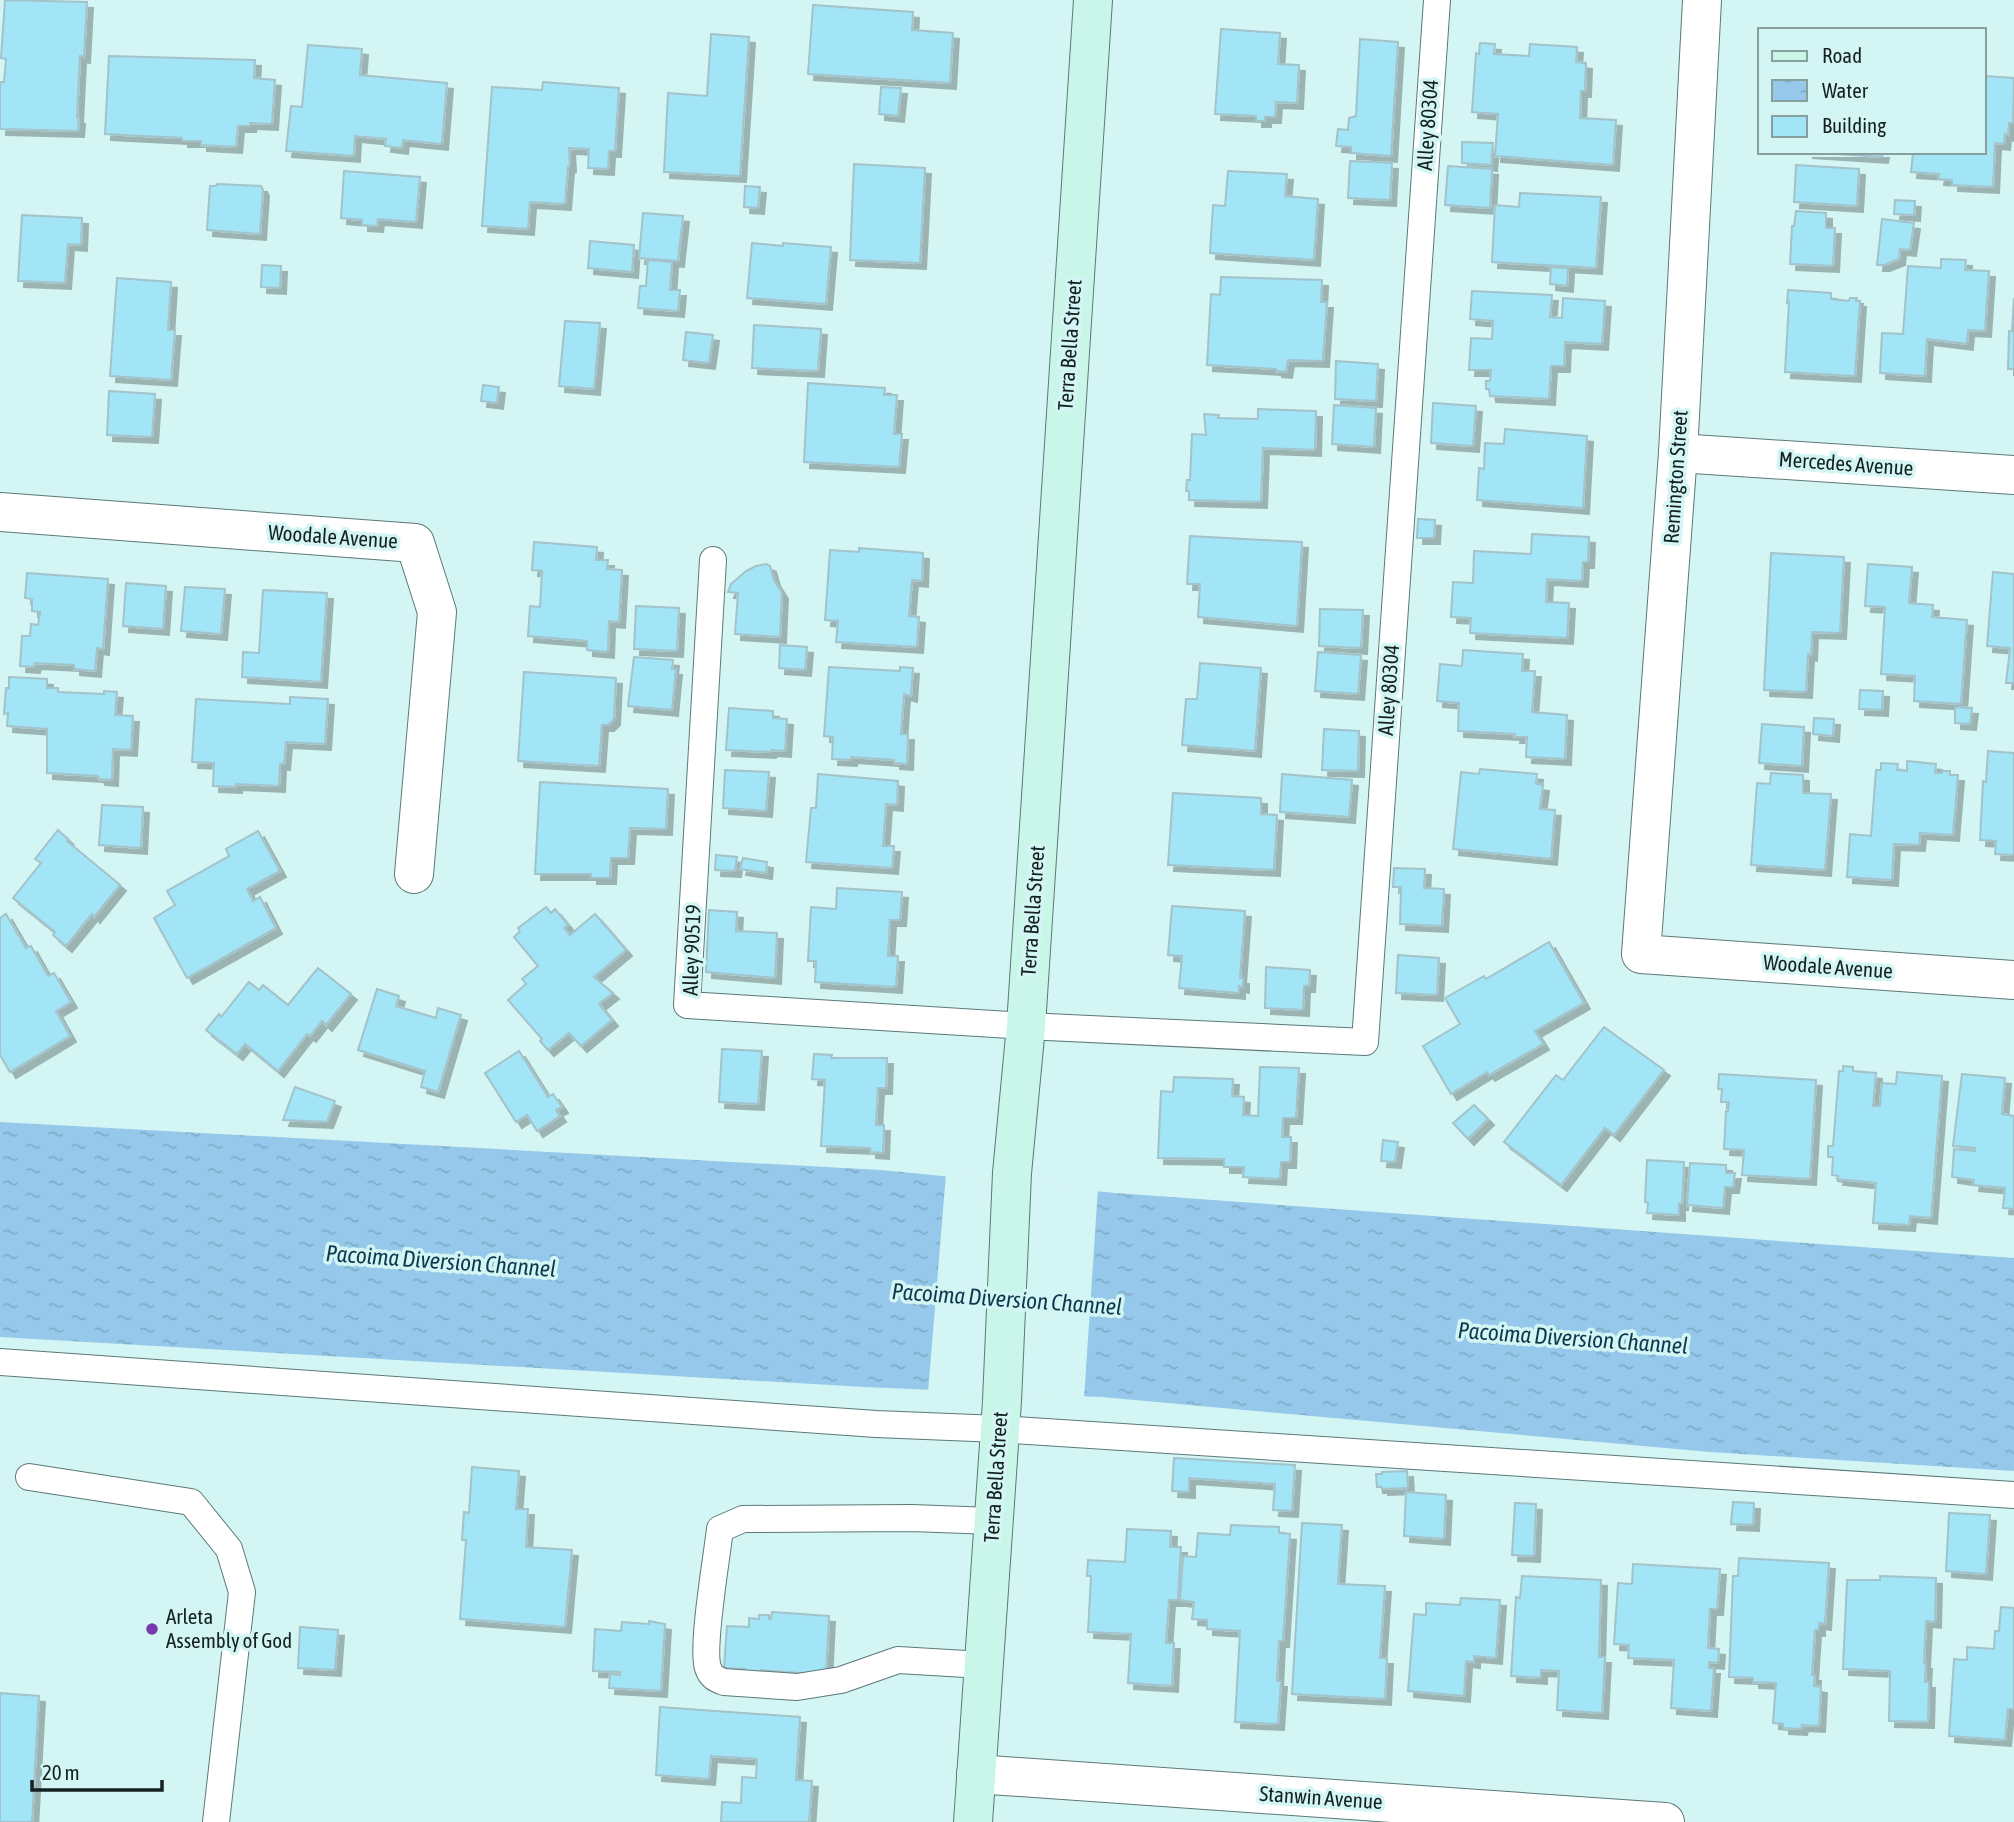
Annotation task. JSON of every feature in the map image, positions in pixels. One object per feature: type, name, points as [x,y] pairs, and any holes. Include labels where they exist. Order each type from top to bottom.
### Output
[{"type":"main road","name":"Terra Bella Street","points":[[973,1822],[1001,1415],[1012,1173],[1026,1026],[1093,0]]},
{"type":"street","name":"Remington Street","points":[[1641,954],[1678,453],[1702,0]]},
{"type":"street","name":"Mercedes Avenue","points":[[1678,453],[2014,475]]},
{"type":"street","name":"Woodale Avenue","points":[[0,512],[415,543],[437,612],[414,874]]},
{"type":"street","name":"Woodale Avenue","points":[[1641,954],[2014,980]]},
{"type":"street","name":"Stanwin Avenue","points":[[976,1774],[1665,1822]]},
{"type":"lane","name":"Alley 80304","points":[[1026,1026],[1365,1042],[1437,0]]},
{"type":"lane","name":"Alley 90519","points":[[713,560],[687,1005],[1026,1026]]},
{"type":"lane","points":[[0,1362],[876,1424],[1001,1415],[2014,1495]]},
{"type":"lane","points":[[29,1476],[191,1502],[229,1549],[242,1592],[216,1822]]},
{"type":"lane","points":[[983,1665],[898,1660],[841,1680],[797,1687],[724,1682],[713,1678],[707,1666],[707,1639],[720,1529],[743,1519],[911,1518],[992,1521]]},
{"type":"water","name":"Pacoima Diversion Channel","points":[[0,1122],[881,1170],[1115,1193],[2014,1258],[2014,1471],[1710,1452],[1102,1397],[865,1387],[0,1337]]},
{"type":"pier","points":[[946,1173],[1098,1188],[1084,1399],[928,1393]]},
{"type":"building","points":[[5,0],[87,2],[84,57],[80,56],[78,131],[0,129],[0,82],[4,82],[6,59],[1,58]]},
{"type":"building","points":[[813,5],[913,12],[912,30],[953,33],[950,83],[808,74]]},
{"type":"building","points":[[1221,29],[1280,33],[1278,64],[1299,65],[1297,103],[1276,102],[1275,117],[1265,117],[1265,121],[1256,121],[1256,116],[1215,114]]},
{"type":"building","points":[[711,34],[749,37],[740,176],[664,172],[668,93],[707,96]]},
{"type":"building","points":[[1360,39],[1398,42],[1391,156],[1351,153],[1351,147],[1336,146],[1338,129],[1348,130],[1349,118],[1356,116]]},
{"type":"building","points":[[1480,43],[1495,44],[1494,54],[1529,56],[1530,44],[1577,47],[1576,62],[1586,63],[1580,118],[1616,120],[1613,165],[1495,156],[1498,114],[1472,112],[1476,53],[1479,54]]},
{"type":"building","points":[[308,45],[362,49],[360,75],[447,83],[442,144],[403,140],[402,148],[385,146],[386,139],[355,136],[354,156],[286,151],[291,106],[302,107]]},
{"type":"building","points":[[109,56],[255,60],[254,78],[275,80],[272,124],[250,123],[250,126],[238,126],[236,147],[201,145],[201,141],[182,141],[182,138],[105,134]]},
{"type":"building","points":[[1986,76],[2014,78],[2013,123],[2009,123],[2004,144],[1995,143],[1993,187],[1952,185],[1952,180],[1938,179],[1939,174],[1911,172],[1913,154],[1986,154]]},
{"type":"building","points":[[543,82],[619,88],[615,151],[609,151],[608,169],[588,168],[589,149],[569,148],[570,166],[565,204],[530,202],[528,229],[482,226],[492,87],[542,90]]},
{"type":"building","points":[[881,87],[901,88],[898,116],[879,114]]},
{"type":"building","points":[[1462,142],[1493,143],[1491,165],[1462,163]]},
{"type":"building","points":[[1836,154],[1883,154],[1882,157]]},
{"type":"building","points":[[1350,161],[1392,163],[1390,200],[1348,198]]},
{"type":"building","points":[[854,164],[925,168],[920,263],[850,260]]},
{"type":"building","points":[[1796,165],[1859,169],[1857,206],[1794,202]]},
{"type":"building","points":[[1448,166],[1492,169],[1490,208],[1445,205]]},
{"type":"building","points":[[344,171],[420,177],[416,222],[378,219],[377,226],[362,225],[362,220],[341,218]]},
{"type":"building","points":[[1228,171],[1287,174],[1285,196],[1318,199],[1314,260],[1210,253],[1213,205],[1225,206]]},
{"type":"building","points":[[210,186],[261,186],[260,234],[207,230]]},
{"type":"building","points":[[745,186],[760,187],[758,208],[744,207]]},
{"type":"building","points":[[1520,193],[1601,197],[1596,268],[1492,262],[1495,205],[1519,207]]},
{"type":"building","points":[[1895,200],[1915,201],[1914,215],[1894,214]]},
{"type":"building","points":[[1796,211],[1826,213],[1826,228],[1835,228],[1833,266],[1790,264],[1792,226]]},
{"type":"building","points":[[643,213],[683,216],[678,261],[639,258]]},
{"type":"building","points":[[22,215],[82,218],[81,245],[68,244],[65,283],[18,281]]},
{"type":"building","points":[[1882,219],[1914,223],[1910,250],[1900,249],[1899,259],[1877,265]]},
{"type":"building","points":[[590,241],[634,245],[632,272],[588,268]]},
{"type":"building","points":[[752,243],[831,247],[826,304],[747,298]]},
{"type":"building","points":[[1941,259],[1966,260],[1965,270],[1989,271],[1985,331],[1968,330],[1967,344],[1927,339],[1925,376],[1880,373],[1882,333],[1903,334],[1908,266],[1941,268]]},
{"type":"building","points":[[648,260],[672,262],[670,290],[680,290],[678,311],[638,308],[640,286],[646,286]]},
{"type":"building","points":[[262,265],[281,266],[280,288],[261,287]]},
{"type":"building","points":[[1551,267],[1568,268],[1567,286],[1550,284]]},
{"type":"building","points":[[1221,277],[1322,280],[1321,302],[1327,302],[1323,361],[1288,360],[1286,372],[1276,369],[1207,365],[1211,294],[1220,295]]},
{"type":"building","points":[[117,278],[171,282],[168,330],[175,330],[171,380],[110,376]]},
{"type":"building","points":[[1788,290],[1831,293],[1831,299],[1849,301],[1850,298],[1857,298],[1856,301],[1860,301],[1855,376],[1785,372]]},
{"type":"building","points":[[1472,291],[1552,295],[1550,317],[1562,318],[1563,298],[1605,301],[1602,344],[1565,342],[1564,366],[1551,366],[1549,399],[1490,396],[1486,381],[1490,381],[1491,370],[1469,370],[1471,338],[1492,339],[1493,321],[1470,319]]},
{"type":"building","points":[[2014,298],[2014,369],[2008,369],[2009,331],[2012,331]]},
{"type":"building","points":[[565,321],[600,323],[594,389],[559,386]]},
{"type":"building","points":[[754,325],[821,329],[818,371],[752,368]]},
{"type":"building","points":[[686,332],[713,335],[709,363],[683,360]]},
{"type":"building","points":[[1336,361],[1378,364],[1376,401],[1335,399]]},
{"type":"building","points":[[808,383],[885,388],[884,395],[897,395],[894,434],[902,434],[899,467],[804,462]]},
{"type":"building","points":[[483,385],[499,387],[497,403],[481,401]]},
{"type":"building","points":[[109,391],[155,394],[152,437],[107,435]]},
{"type":"building","points":[[1433,403],[1476,406],[1473,446],[1431,443]]},
{"type":"building","points":[[1334,405],[1376,408],[1374,447],[1332,444]]},
{"type":"building","points":[[1258,409],[1316,411],[1315,450],[1263,448],[1261,502],[1189,500],[1189,491],[1186,491],[1187,480],[1190,480],[1192,434],[1206,435],[1204,414],[1219,415],[1218,418],[1258,419]]},
{"type":"building","points":[[1505,429],[1587,436],[1583,508],[1477,500],[1479,468],[1484,469],[1485,443],[1504,444]]},
{"type":"building","points":[[1418,519],[1435,520],[1434,538],[1417,538]]},
{"type":"building","points":[[1532,534],[1589,537],[1588,562],[1583,562],[1582,581],[1547,579],[1546,602],[1569,603],[1567,638],[1470,633],[1471,618],[1451,617],[1453,582],[1473,583],[1474,551],[1531,554]]},
{"type":"building","points":[[1190,536],[1302,542],[1297,626],[1198,617],[1200,584],[1187,584]]},
{"type":"building","points":[[534,542],[597,547],[596,560],[608,560],[607,569],[622,570],[619,622],[609,621],[608,652],[587,650],[587,641],[528,636],[530,606],[540,607],[542,571],[532,570]]},
{"type":"building","points":[[859,548],[923,553],[922,581],[912,580],[909,616],[919,617],[917,647],[836,642],[838,621],[825,620],[830,550],[859,552]]},
{"type":"building","points":[[1771,553],[1844,557],[1840,633],[1812,632],[1806,692],[1764,690]]},
{"type":"building","points":[[766,564],[770,566],[782,593],[780,637],[735,634],[738,593],[728,592],[731,584],[746,571]]},
{"type":"building","points":[[1868,564],[1912,567],[1909,603],[1933,605],[1932,617],[1967,620],[1961,704],[1914,701],[1915,676],[1881,674],[1885,607],[1865,606]]},
{"type":"building","points":[[1993,572],[2014,574],[2014,683],[2006,683],[2010,648],[1987,646]]},
{"type":"building","points":[[27,573],[108,579],[103,649],[97,648],[95,671],[74,669],[74,665],[35,663],[34,667],[20,666],[22,636],[30,636],[31,624],[38,625],[40,612],[32,611],[32,599],[25,598]]},
{"type":"building","points":[[126,583],[166,586],[163,629],[123,626]]},
{"type":"building","points":[[185,587],[225,589],[221,634],[181,631]]},
{"type":"building","points":[[263,590],[327,593],[321,682],[242,677],[243,652],[259,653]]},
{"type":"building","points":[[636,606],[679,608],[677,651],[634,649]]},
{"type":"building","points":[[1320,609],[1363,610],[1361,648],[1319,646]]},
{"type":"building","points":[[780,645],[807,647],[805,670],[779,668]]},
{"type":"building","points":[[1463,650],[1523,654],[1522,671],[1535,671],[1532,712],[1567,715],[1565,759],[1526,757],[1527,737],[1458,731],[1459,703],[1437,701],[1440,664],[1462,666]]},
{"type":"building","points":[[1318,652],[1361,655],[1358,694],[1315,691]]},
{"type":"building","points":[[634,657],[673,660],[672,669],[676,669],[672,710],[628,706]]},
{"type":"building","points":[[1200,663],[1261,668],[1255,751],[1182,745],[1186,699],[1197,699]]},
{"type":"building","points":[[829,667],[900,671],[900,667],[913,668],[911,696],[904,694],[901,734],[908,734],[907,764],[894,763],[894,760],[851,757],[851,760],[832,759],[833,737],[824,736]]},
{"type":"building","points":[[524,672],[616,678],[614,719],[608,725],[602,725],[599,766],[518,761]]},
{"type":"building","points":[[9,677],[47,679],[47,688],[58,688],[58,692],[117,692],[115,715],[133,716],[131,750],[113,749],[112,780],[99,779],[98,776],[47,773],[47,729],[7,726],[8,713],[4,714]]},
{"type":"building","points":[[1860,690],[1883,691],[1882,710],[1859,709]]},
{"type":"building","points":[[290,697],[328,699],[325,744],[286,742],[284,764],[280,764],[279,786],[213,786],[214,763],[192,762],[196,699],[290,704]]},
{"type":"building","points":[[1955,707],[1972,708],[1970,724],[1955,723]]},
{"type":"building","points":[[729,708],[773,711],[773,718],[787,719],[785,751],[726,750]]},
{"type":"building","points":[[1814,718],[1834,719],[1833,736],[1813,734]]},
{"type":"building","points":[[1762,724],[1804,727],[1802,766],[1759,763]]},
{"type":"building","points":[[1324,729],[1359,731],[1358,771],[1322,770]]},
{"type":"building","points":[[1988,751],[2014,753],[2014,855],[1995,854],[1996,841],[1980,840],[1983,781],[1986,782]]},
{"type":"building","points":[[1907,761],[1936,764],[1935,773],[1950,771],[1950,775],[1958,775],[1953,835],[1920,833],[1919,845],[1894,844],[1892,880],[1847,877],[1850,834],[1871,836],[1876,770],[1881,770],[1881,763],[1898,764],[1897,770],[1907,771]]},
{"type":"building","points":[[1480,769],[1537,774],[1536,784],[1543,785],[1540,809],[1555,810],[1551,859],[1453,849],[1461,772],[1479,774]]},
{"type":"building","points":[[725,770],[769,772],[766,811],[723,808]]},
{"type":"building","points":[[1771,773],[1803,775],[1803,793],[1831,794],[1825,870],[1751,865],[1757,783],[1770,784]]},
{"type":"building","points":[[818,774],[898,781],[897,805],[886,804],[883,846],[894,846],[892,868],[806,862],[811,808],[816,808]]},
{"type":"building","points":[[1282,774],[1352,780],[1349,817],[1280,812]]},
{"type":"building","points":[[540,782],[668,789],[666,829],[630,828],[628,858],[611,858],[610,878],[591,878],[591,874],[535,874]]},
{"type":"building","points":[[1173,793],[1261,798],[1261,814],[1277,815],[1274,870],[1168,865]]},
{"type":"building","points":[[102,805],[143,807],[141,848],[99,845]]},
{"type":"building","points":[[58,830],[67,841],[120,885],[66,946],[53,935],[55,932],[13,898],[41,863],[35,859]]},
{"type":"building","points":[[258,831],[280,871],[247,889],[253,901],[260,897],[276,928],[187,978],[154,918],[175,905],[167,891],[229,856],[226,849]]},
{"type":"building","points":[[716,855],[737,857],[735,871],[715,870]]},
{"type":"building","points":[[743,858],[767,862],[766,873],[740,869]]},
{"type":"building","points":[[1394,868],[1425,869],[1424,888],[1444,889],[1442,926],[1400,924],[1401,887],[1393,887]]},
{"type":"building","points":[[837,888],[902,892],[900,920],[890,920],[888,956],[898,956],[896,987],[815,982],[816,961],[808,961],[811,907],[836,909]]},
{"type":"building","points":[[1172,906],[1245,911],[1240,978],[1243,978],[1243,987],[1239,986],[1239,993],[1179,988],[1182,956],[1168,955]]},
{"type":"building","points":[[546,907],[551,913],[555,909],[568,925],[564,928],[570,935],[595,914],[626,950],[594,977],[613,993],[599,1004],[612,1020],[581,1046],[569,1033],[548,1050],[540,1041],[542,1039],[508,1000],[526,984],[522,979],[538,966],[514,937],[520,931],[518,928]]},
{"type":"building","points":[[709,910],[737,912],[736,931],[777,933],[775,978],[706,972]]},
{"type":"building","points":[[6,914],[26,948],[31,946],[48,976],[54,973],[71,1002],[56,1011],[70,1036],[10,1072],[0,1055],[0,918]]},
{"type":"building","points":[[1549,942],[1584,1003],[1535,1031],[1543,1044],[1489,1075],[1487,1072],[1451,1094],[1423,1046],[1460,1024],[1445,998],[1484,976],[1486,979]]},
{"type":"building","points":[[1398,955],[1439,958],[1437,995],[1396,993]]},
{"type":"building","points":[[1266,967],[1310,970],[1309,986],[1304,986],[1303,1010],[1265,1008]]},
{"type":"building","points":[[318,968],[351,994],[326,1025],[322,1021],[310,1036],[307,1034],[278,1071],[245,1044],[237,1054],[206,1030],[219,1014],[221,1017],[249,982],[259,990],[263,985],[288,1005]]},
{"type":"building","points":[[377,989],[399,996],[396,1006],[436,1018],[438,1008],[461,1015],[438,1092],[421,1087],[425,1071],[358,1050]]},
{"type":"building","points":[[1604,1027],[1664,1070],[1614,1135],[1605,1128],[1561,1185],[1504,1142],[1556,1075],[1563,1080]]},
{"type":"building","points":[[722,1049],[762,1051],[758,1104],[719,1102]]},
{"type":"building","points":[[519,1051],[548,1097],[553,1094],[562,1107],[556,1110],[560,1116],[537,1131],[527,1115],[516,1122],[485,1073]]},
{"type":"building","points":[[814,1054],[832,1055],[831,1058],[887,1058],[886,1088],[878,1088],[876,1125],[884,1125],[883,1153],[870,1152],[870,1148],[821,1146],[825,1080],[812,1079]]},
{"type":"building","points":[[1843,1066],[1853,1067],[1853,1071],[1876,1073],[1873,1106],[1880,1106],[1882,1083],[1896,1084],[1897,1072],[1942,1076],[1931,1218],[1910,1216],[1909,1225],[1873,1223],[1876,1183],[1837,1179],[1838,1176],[1832,1175],[1833,1157],[1828,1157],[1828,1146],[1833,1146],[1839,1071],[1843,1071]]},
{"type":"building","points":[[1260,1067],[1299,1068],[1296,1118],[1283,1118],[1282,1137],[1291,1137],[1290,1162],[1281,1162],[1280,1179],[1243,1177],[1244,1167],[1224,1167],[1224,1159],[1158,1158],[1161,1091],[1173,1092],[1174,1077],[1233,1079],[1232,1096],[1244,1097],[1243,1115],[1258,1116]]},
{"type":"building","points":[[1719,1074],[1816,1080],[1810,1179],[1742,1175],[1744,1150],[1724,1149],[1729,1102],[1721,1102]]},
{"type":"building","points":[[1962,1074],[2005,1078],[2002,1114],[2014,1116],[2014,1209],[2003,1208],[2005,1188],[1973,1185],[1974,1180],[1952,1177],[1954,1149],[1975,1151],[1975,1148],[1953,1146]]},
{"type":"building","points":[[295,1087],[335,1101],[327,1122],[283,1120]]},
{"type":"building","points":[[1474,1105],[1488,1119],[1468,1139],[1453,1123]]},
{"type":"building","points":[[1383,1140],[1398,1142],[1395,1162],[1381,1161]]},
{"type":"building","points":[[1647,1160],[1684,1162],[1679,1215],[1647,1213]]},
{"type":"building","points":[[1690,1163],[1726,1165],[1726,1173],[1735,1173],[1733,1187],[1725,1187],[1723,1208],[1687,1205]]},
{"type":"building","points":[[1174,1458],[1295,1465],[1292,1511],[1273,1510],[1275,1484],[1189,1478],[1189,1492],[1172,1491]]},
{"type":"building","points":[[472,1467],[519,1471],[516,1509],[528,1509],[526,1547],[572,1550],[565,1627],[460,1619],[466,1540],[462,1540],[464,1512],[469,1513]]},
{"type":"building","points":[[1407,1471],[1408,1488],[1377,1487],[1376,1474]]},
{"type":"building","points":[[1406,1492],[1446,1495],[1444,1539],[1404,1536]]},
{"type":"building","points":[[1733,1502],[1754,1503],[1753,1525],[1731,1524]]},
{"type":"building","points":[[1515,1503],[1536,1504],[1534,1556],[1512,1555]]},
{"type":"building","points":[[1949,1513],[1990,1515],[1986,1574],[1946,1571]]},
{"type":"building","points":[[1302,1523],[1342,1525],[1338,1584],[1385,1586],[1380,1658],[1387,1658],[1385,1699],[1292,1694]]},
{"type":"building","points":[[1231,1525],[1279,1527],[1279,1533],[1290,1534],[1283,1641],[1279,1641],[1277,1681],[1281,1681],[1278,1724],[1235,1722],[1240,1631],[1207,1629],[1207,1620],[1192,1619],[1194,1602],[1180,1600],[1183,1556],[1196,1557],[1198,1533],[1230,1535]]},
{"type":"building","points":[[1127,1529],[1171,1531],[1170,1547],[1181,1547],[1178,1600],[1169,1600],[1166,1643],[1174,1643],[1172,1686],[1128,1683],[1131,1634],[1088,1632],[1091,1576],[1087,1576],[1088,1560],[1125,1562]]},
{"type":"building","points":[[1739,1558],[1829,1563],[1825,1624],[1819,1623],[1819,1630],[1815,1630],[1812,1675],[1815,1675],[1814,1686],[1821,1687],[1819,1726],[1783,1728],[1783,1724],[1773,1723],[1776,1683],[1729,1677],[1733,1576],[1738,1576]]},
{"type":"building","points":[[1633,1564],[1720,1569],[1717,1609],[1710,1609],[1708,1648],[1719,1649],[1718,1663],[1709,1662],[1709,1668],[1714,1668],[1711,1711],[1671,1708],[1674,1660],[1628,1658],[1629,1645],[1614,1644],[1618,1583],[1632,1584]]},
{"type":"building","points":[[1522,1576],[1601,1580],[1599,1657],[1605,1657],[1602,1713],[1557,1710],[1559,1671],[1541,1670],[1541,1678],[1511,1676],[1516,1597],[1520,1598]]},
{"type":"building","points":[[1880,1576],[1936,1578],[1935,1622],[1926,1621],[1924,1663],[1925,1682],[1929,1682],[1928,1722],[1889,1721],[1890,1671],[1843,1669],[1847,1580],[1880,1580]]},
{"type":"building","points":[[1461,1598],[1500,1600],[1496,1658],[1474,1656],[1474,1662],[1466,1661],[1464,1696],[1408,1691],[1414,1614],[1426,1615],[1426,1603],[1460,1605]]},
{"type":"building","points":[[2001,1607],[2014,1608],[2014,1709],[2008,1709],[2005,1740],[1949,1736],[1954,1659],[1967,1660],[1967,1647],[1994,1649]]},
{"type":"building","points":[[772,1612],[829,1616],[826,1675],[761,1670],[760,1675],[744,1674],[745,1669],[724,1668],[727,1626],[749,1627],[749,1618],[759,1619],[759,1615],[769,1615],[771,1619]]},
{"type":"building","points":[[649,1621],[665,1624],[661,1691],[609,1688],[610,1674],[620,1675],[620,1672],[593,1671],[595,1629],[621,1631],[622,1622],[649,1624]]},
{"type":"building","points":[[300,1627],[338,1630],[335,1670],[298,1668]]},
{"type":"building","points":[[0,1693],[39,1696],[32,1822],[0,1822]]},
{"type":"building","points":[[660,1707],[800,1717],[796,1780],[812,1781],[809,1822],[721,1822],[722,1802],[741,1803],[742,1777],[756,1778],[757,1759],[711,1756],[709,1779],[656,1775]]},
{"type":"place","name":"Arleta Assembly of God","points":[[152,1629]]}]
